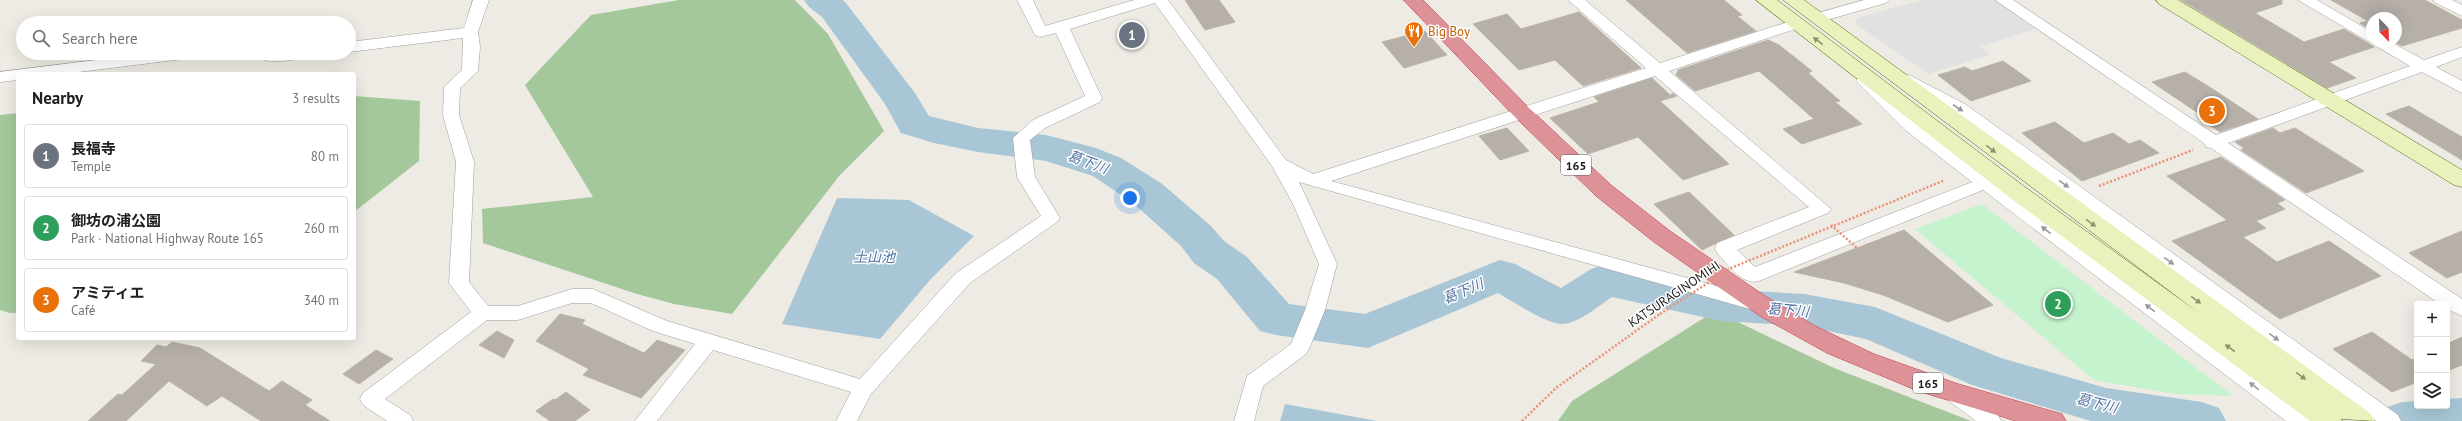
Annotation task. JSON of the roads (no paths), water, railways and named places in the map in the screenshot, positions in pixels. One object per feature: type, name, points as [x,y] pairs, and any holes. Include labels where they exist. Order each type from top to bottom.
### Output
[{"type":"highway","name":"165","points":[[1413,0],[1523,114],[1621,205],[1657,234],[1760,304],[1807,332],[1898,372],[1951,392],[2053,421]]},
{"type":"street","points":[[481,0],[470,32],[472,47],[470,71],[452,87],[451,115],[466,162],[460,235],[459,283],[483,313]]},
{"type":"street","points":[[1025,0],[1040,32],[1150,0]]},
{"type":"street","points":[[1160,0],[1280,164],[1302,204],[1328,264],[1315,310],[1299,349],[1254,382],[1244,421]]},
{"type":"street","points":[[1576,0],[1822,209],[1724,248],[1752,276],[1985,183]]},
{"type":"street","points":[[1765,0],[1842,59],[2027,187],[2362,410],[2391,421]]},
{"type":"street","points":[[1792,0],[1863,54],[2027,187],[2329,421]]},
{"type":"street","points":[[1816,18],[1881,0]]},
{"type":"street","points":[[2003,0],[2462,309]]},
{"type":"street","points":[[2165,0],[2462,180]]},
{"type":"street","points":[[2306,0],[2366,35]]},
{"type":"street","points":[[2441,0],[2462,11]]},
{"type":"street","points":[[1311,181],[1523,114],[1796,24]]},
{"type":"street","points":[[846,421],[864,388],[963,278],[1052,218],[1026,177],[1022,138],[1038,124],[1094,98],[1061,27]]},
{"type":"street","points":[[356,46],[470,32]]},
{"type":"street","points":[[2390,48],[2462,88]]},
{"type":"street","points":[[2212,142],[2462,52]]},
{"type":"street","points":[[1863,54],[1958,108],[2078,195],[2362,410]]},
{"type":"street","points":[[1842,59],[1910,125],[2293,415]]},
{"type":"street","points":[[40,72],[135,60]]},
{"type":"street","points":[[0,77],[16,75]]},
{"type":"street","points":[[1280,164],[1311,181],[1760,304]]},
{"type":"street","points":[[402,421],[370,399],[483,313],[518,314],[572,296],[593,296],[660,326],[708,342],[864,388]]},
{"type":"street","points":[[644,421],[708,342]]},
{"type":"street","points":[[1951,392],[1991,421]]},
{"type":"water","name":"土山池","points":[[837,198],[909,200],[974,236],[930,280],[880,339],[782,324]]},
{"type":"water","points":[[1285,404],[1377,421],[1280,421]]},
{"type":"waterway","name":"葛下川","points":[[821,0],[834,10],[902,101],[915,124],[934,131],[978,140],[1046,148],[1082,157],[1107,167],[1147,193],[1196,236],[1209,252],[1232,268],[1276,319],[1368,331],[1500,275],[1562,308],[1606,280],[1721,305],[1804,310],[1875,324],[1988,372],[2106,407],[2202,421]]},
{"type":"waterway","name":"葛下川","points":[[2402,421],[2462,417]]},
{"type":"place","name":"長福寺","points":[[1132,35]]},
{"type":"place","name":"Big Boy","points":[[1414,48]]},
{"type":"place","name":"アミティエ","points":[[2212,111]]},
{"type":"place","name":"御坊の浦公園","points":[[2058,304]]}]
